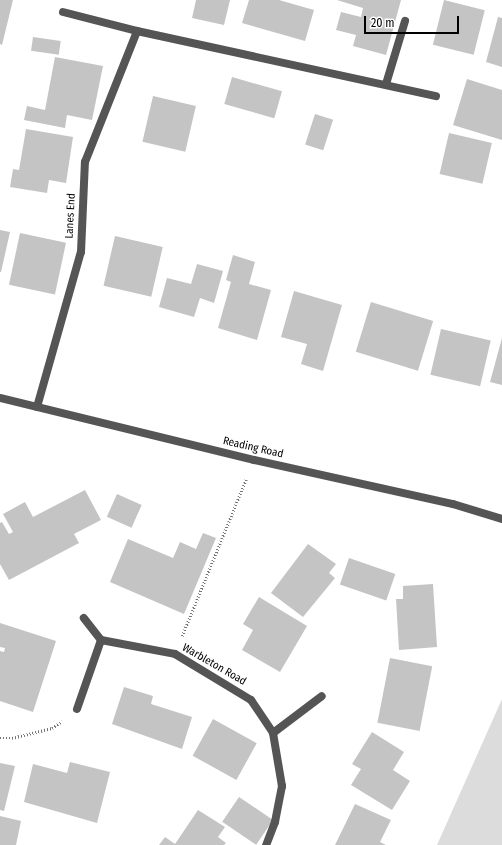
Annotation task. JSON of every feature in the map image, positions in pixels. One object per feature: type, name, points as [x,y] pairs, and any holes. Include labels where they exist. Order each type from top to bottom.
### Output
[{"type":"street","points":[[63,12],[137,31],[436,96]]},
{"type":"street","points":[[386,84],[405,21]]},
{"type":"street","name":"Lanes End","points":[[37,407],[81,252],[85,162],[137,31]]},
{"type":"street","name":"Reading Road","points":[[0,398],[254,460],[453,504],[502,519]]},
{"type":"street","points":[[77,709],[101,640],[84,618]]},
{"type":"street","name":"Warbleton Road","points":[[101,640],[175,654],[251,700],[273,733],[282,786],[275,822],[266,845]]},
{"type":"street","points":[[273,733],[322,696]]},
{"type":"path","points":[[175,654],[254,460]]},
{"type":"path","points":[[0,738],[12,738],[52,728],[77,709]]},
{"type":"shaded area","points":[[502,699],[502,845],[437,845]]},
{"type":"building","points":[[0,0],[13,0],[2,45],[0,44]]},
{"type":"building","points":[[196,0],[230,0],[224,25],[192,18]]},
{"type":"building","points":[[249,0],[279,0],[314,10],[305,41],[242,23]]},
{"type":"building","points":[[337,0],[401,0],[386,55],[353,46],[356,35],[336,30],[341,12],[361,17],[363,8]]},
{"type":"building","points":[[444,0],[485,10],[474,55],[433,45]]},
{"type":"building","points":[[498,17],[502,18],[502,67],[486,62]]},
{"type":"building","points":[[33,37],[61,41],[59,55],[31,51]]},
{"type":"building","points":[[55,57],[103,66],[92,120],[67,115],[65,128],[24,120],[27,106],[45,110]]},
{"type":"building","points":[[232,77],[282,91],[274,118],[224,104]]},
{"type":"building","points":[[467,79],[502,90],[502,140],[453,125]]},
{"type":"building","points":[[153,96],[196,106],[185,152],[142,142]]},
{"type":"building","points":[[315,114],[333,120],[323,150],[305,144]]},
{"type":"building","points":[[26,129],[73,137],[66,183],[49,180],[47,193],[10,187],[13,169],[19,170]]},
{"type":"building","points":[[449,133],[492,143],[482,184],[440,174]]},
{"type":"building","points":[[0,230],[10,232],[1,272],[0,272]]},
{"type":"building","points":[[20,233],[66,243],[55,295],[9,285]]},
{"type":"building","points":[[115,236],[163,247],[151,297],[104,286]]},
{"type":"building","points":[[233,255],[255,262],[249,284],[271,290],[257,340],[218,328],[231,282],[226,280]]},
{"type":"building","points":[[197,264],[223,271],[214,303],[200,298],[194,317],[159,307],[167,278],[191,284]]},
{"type":"building","points":[[294,291],[342,305],[323,371],[301,364],[307,344],[281,337]]},
{"type":"building","points":[[371,302],[433,321],[418,371],[356,352]]},
{"type":"building","points":[[441,329],[491,340],[480,386],[430,375]]},
{"type":"building","points":[[502,338],[502,385],[490,382]]},
{"type":"building","points":[[85,490],[101,520],[74,534],[79,543],[9,580],[0,564],[0,523],[2,522],[9,534],[13,532],[3,514],[25,502],[33,517]]},
{"type":"building","points":[[117,494],[142,505],[131,528],[107,517]]},
{"type":"building","points":[[203,533],[216,538],[184,614],[110,582],[128,539],[173,558],[180,542],[196,549]]},
{"type":"building","points":[[308,544],[336,564],[329,573],[335,578],[303,617],[271,593]]},
{"type":"building","points":[[349,558],[395,574],[386,600],[340,584]]},
{"type":"building","points":[[433,584],[437,647],[399,650],[396,599],[403,599],[403,586]]},
{"type":"building","points":[[259,597],[307,626],[280,672],[242,650],[253,630],[243,624]]},
{"type":"building","points":[[0,623],[56,641],[33,712],[0,701],[0,651],[4,652],[5,648],[0,647]]},
{"type":"building","points":[[390,658],[432,666],[420,731],[377,723]]},
{"type":"building","points":[[124,687],[153,696],[151,704],[192,717],[182,749],[112,724]]},
{"type":"building","points":[[213,719],[257,743],[236,780],[193,756]]},
{"type":"building","points":[[372,732],[404,752],[393,770],[410,781],[392,810],[351,785],[361,769],[352,764]]},
{"type":"building","points":[[70,762],[110,772],[97,823],[24,802],[33,764],[67,773]]},
{"type":"building","points":[[0,763],[15,766],[4,811],[0,810]]},
{"type":"building","points":[[239,797],[273,820],[256,845],[222,822]]},
{"type":"building","points":[[355,804],[391,820],[380,842],[386,845],[335,845]]},
{"type":"building","points":[[198,810],[225,827],[218,837],[226,843],[224,845],[159,845],[165,837],[175,844]]},
{"type":"building","points":[[0,816],[21,821],[16,845],[0,845]]}]
